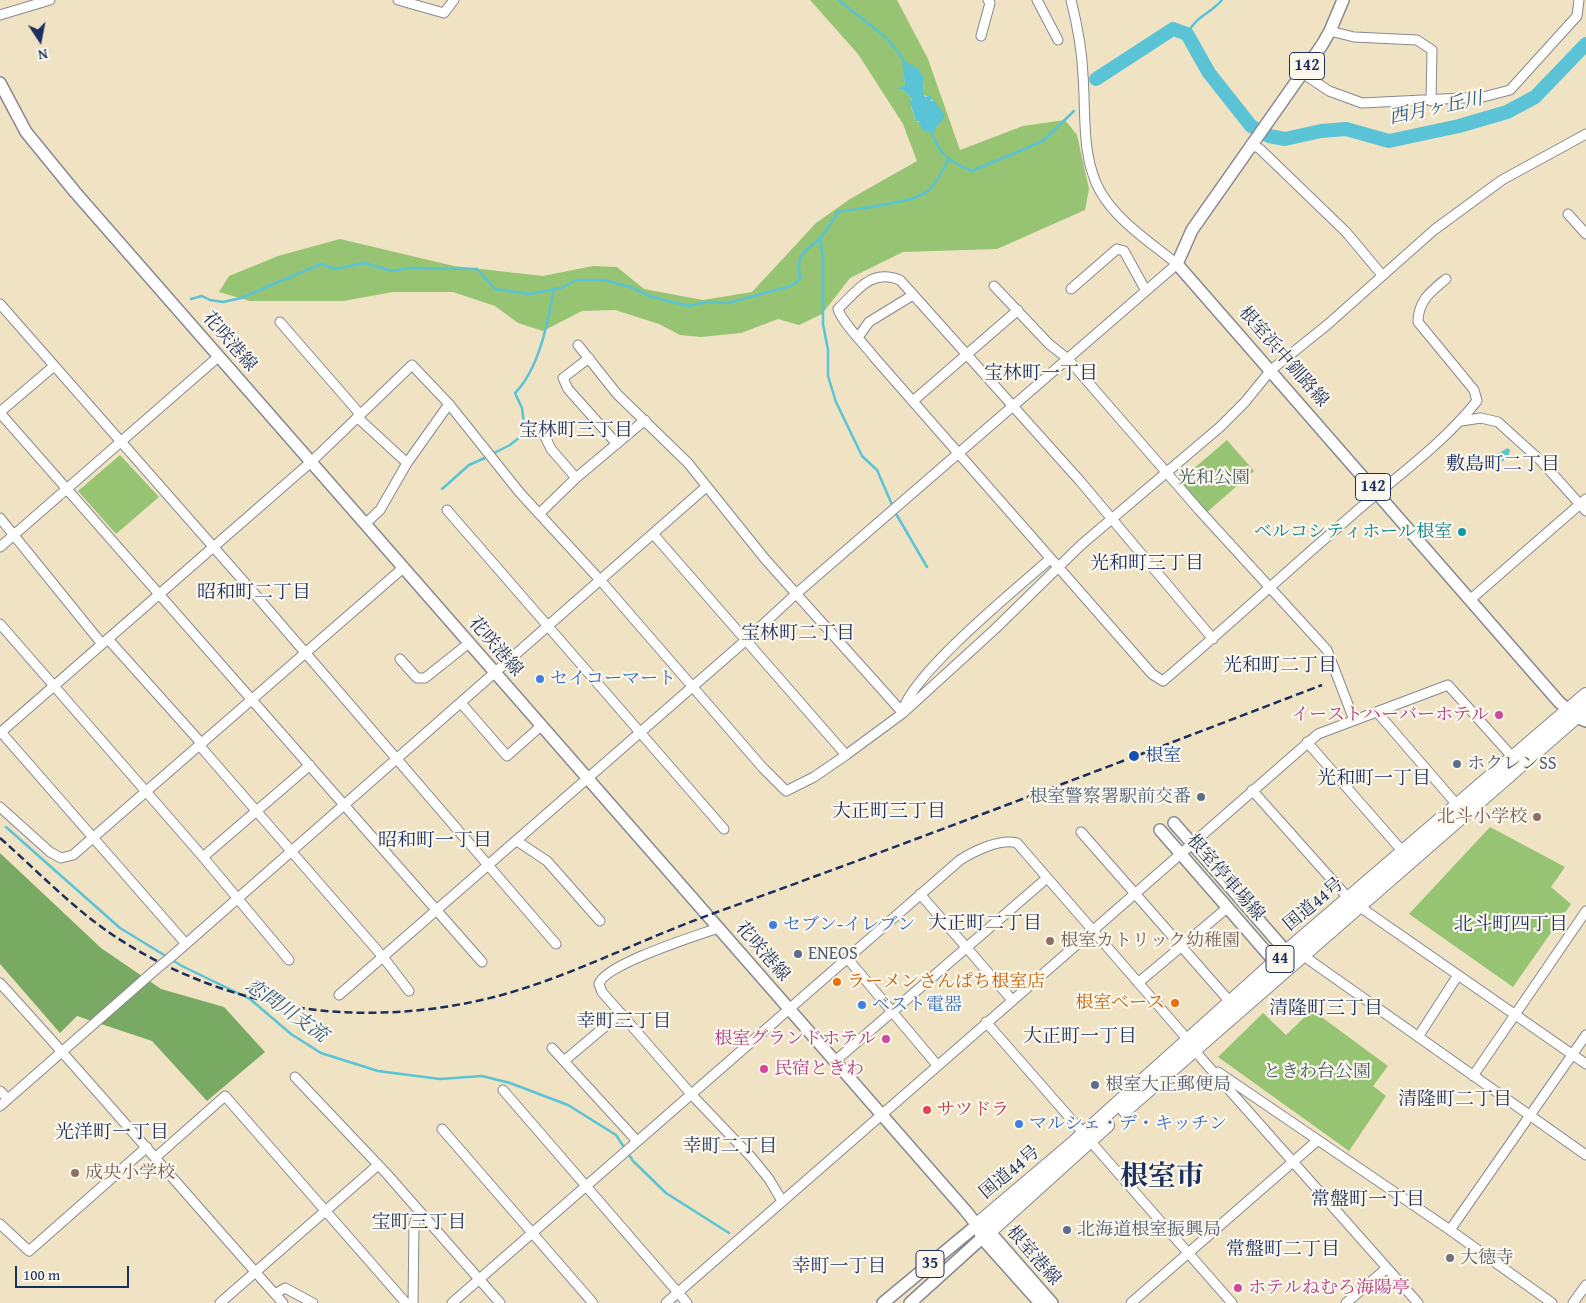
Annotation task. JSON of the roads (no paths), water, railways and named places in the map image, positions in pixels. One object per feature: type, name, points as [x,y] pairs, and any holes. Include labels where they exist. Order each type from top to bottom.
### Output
[{"type":"highway","name":"国道44号","points":[[1354,903],[1404,853],[1458,806],[1579,714],[1586,694]]},
{"type":"highway","name":"国道44号","points":[[982,1231],[1279,967],[1516,761]]},
{"type":"highway","name":"国道44号","points":[[1191,1046],[1231,1003],[1279,967]]},
{"type":"main road","name":"142","points":[[1177,264],[1192,230],[1302,73],[1330,30],[1343,0]]},
{"type":"main road","name":"花咲港線","points":[[0,84],[26,132],[40,151],[982,1231]]},
{"type":"main road","name":"根室浜中釧路線","points":[[1177,264],[1559,702],[1579,714]]},
{"type":"main road","name":"根室停車場線","points":[[1174,823],[1294,954]]},
{"type":"main road","name":"根室停車場線","points":[[1160,830],[1279,967]]},
{"type":"main road","name":"35","points":[[883,1303],[982,1231]]},
{"type":"main road","name":"35","points":[[910,1303],[982,1231]]},
{"type":"main road","name":"根室港線","points":[[982,1231],[1040,1303]]},
{"type":"main road","name":"根室港線","points":[[982,1231],[1052,1303]]},
{"type":"street","points":[[0,15],[50,0]]},
{"type":"street","points":[[398,0],[444,13],[454,0]]},
{"type":"street","points":[[981,36],[990,3],[988,0]]},
{"type":"street","points":[[1037,0],[1058,40]]},
{"type":"street","points":[[338,995],[490,865],[797,593],[1177,264],[1125,222],[1096,182],[1089,160],[1081,49],[1071,0]]},
{"type":"street","points":[[1302,73],[1329,91],[1362,103],[1431,101],[1483,96],[1510,90],[1577,16],[1579,0]]},
{"type":"street","points":[[1330,30],[1354,37],[1417,40],[1432,50],[1431,101]]},
{"type":"street","points":[[186,944],[1,734],[310,462],[412,365],[449,404],[520,493],[601,580],[692,688],[774,781],[786,791],[814,777],[902,713],[995,629],[1111,519],[1220,427],[1245,402],[1271,370],[1327,325],[1434,230],[1502,180],[1586,134]]},
{"type":"street","points":[[1257,136],[1260,149],[1314,200],[1382,275]]},
{"type":"street","points":[[1568,214],[1586,234]]},
{"type":"street","points":[[1072,289],[1117,249],[1124,251],[1146,291]]},
{"type":"street","points":[[1213,639],[968,354],[900,280],[889,275],[878,276],[862,285],[838,310],[840,318],[859,336],[1050,560],[1152,674],[1163,681],[1213,639],[1461,421],[1477,401],[1474,390],[1418,322],[1420,305],[1446,279]]},
{"type":"street","points":[[994,286],[1049,344],[1068,359],[1269,588],[1327,650],[1354,720]]},
{"type":"street","points":[[859,336],[869,322],[913,294]]},
{"type":"street","points":[[0,304],[305,652],[556,944]]},
{"type":"street","points":[[913,401],[1018,310]]},
{"type":"street","points":[[280,322],[359,415],[408,463]]},
{"type":"street","points":[[578,345],[617,394],[688,463],[765,558],[902,713]]},
{"type":"street","points":[[0,547],[218,357]]},
{"type":"street","points":[[588,358],[563,378],[568,389],[617,444]]},
{"type":"street","points":[[54,366],[0,412],[482,962]]},
{"type":"street","points":[[365,524],[380,510],[408,463],[449,404]]},
{"type":"street","points":[[1461,421],[1481,418],[1498,422],[1541,461],[1584,505],[1471,599]]},
{"type":"street","points":[[540,513],[576,478],[645,420]]},
{"type":"street","points":[[542,428],[550,449],[576,478]]},
{"type":"street","points":[[0,1106],[654,535],[706,487]]},
{"type":"street","points":[[447,510],[724,829]]},
{"type":"street","points":[[0,518],[105,642],[201,745],[410,991]]},
{"type":"street","points":[[654,535],[846,755]]},
{"type":"street","points":[[902,713],[905,703],[941,660],[988,614],[1050,560]]},
{"type":"street","points":[[0,808],[50,852],[61,858],[72,855],[147,793],[305,652],[403,568]]},
{"type":"street","points":[[0,624],[203,857],[289,960]]},
{"type":"street","points":[[400,659],[417,678],[425,678],[469,643]]},
{"type":"street","points":[[666,1303],[880,1114],[1318,734],[1448,685],[1516,761]]},
{"type":"street","points":[[461,703],[507,756],[541,726]]},
{"type":"street","points":[[1377,712],[1458,806]]},
{"type":"street","points":[[1307,742],[1404,853]]},
{"type":"street","points":[[203,857],[310,765]]},
{"type":"street","points":[[1252,790],[1354,903],[1586,1064]]},
{"type":"street","points":[[1081,832],[1231,1003]]},
{"type":"street","points":[[452,1303],[920,894],[968,855],[1009,840],[1017,843],[1191,1046],[1418,1303]]},
{"type":"street","points":[[517,841],[547,861],[553,871],[600,921]]},
{"type":"street","points":[[834,1062],[894,1012],[1046,878]]},
{"type":"street","points":[[920,894],[1012,1000]]},
{"type":"street","points":[[1138,982],[1227,908]]},
{"type":"street","points":[[1474,1076],[1586,911]]},
{"type":"street","points":[[718,928],[653,951],[605,975],[599,984],[602,992],[691,1094],[769,1179],[782,1201]]},
{"type":"street","points":[[1294,954],[1418,1037],[1586,1155]]},
{"type":"street","points":[[847,958],[937,1065]]},
{"type":"street","points":[[1418,1037],[1458,975]]},
{"type":"street","points":[[0,983],[156,1157],[203,1214],[283,1303]]},
{"type":"street","points":[[564,1061],[621,1013]]},
{"type":"street","points":[[986,1022],[1232,1303]]},
{"type":"street","points":[[1450,1230],[1586,1035]]},
{"type":"street","points":[[552,1048],[637,1141]]},
{"type":"street","points":[[1206,1063],[1450,1230],[1552,1303]]},
{"type":"street","points":[[295,1078],[378,1165],[500,1303]]},
{"type":"street","points":[[0,1090],[8,1099]]},
{"type":"street","points":[[503,1090],[687,1303]]},
{"type":"street","points":[[156,1157],[225,1096],[406,1303]]},
{"type":"street","points":[[442,1129],[593,1303]]},
{"type":"street","points":[[1132,1303],[1318,1140]]},
{"type":"street","points":[[0,1224],[30,1251],[147,1147]]},
{"type":"street","points":[[220,1303],[378,1165]]},
{"type":"street","points":[[413,1303],[414,1224],[419,1211]]},
{"type":"street","points":[[1346,1303],[1387,1268]]},
{"type":"street","points":[[1573,1303],[1586,1285]]},
{"type":"street","points":[[275,1294],[285,1288],[313,1303]]},
{"type":"water","points":[[902,60],[917,68],[923,76],[924,95],[926,97],[932,94],[931,101],[935,101],[945,116],[932,133],[922,130],[919,121],[916,121],[909,100],[912,101],[912,99],[902,89],[897,89],[905,85]]},
{"type":"water","points":[[1508,448],[1510,450],[1508,458],[1498,464],[1498,458],[1495,455]]},
{"type":"waterway","name":"西月ヶ丘川","points":[[839,0],[883,35],[905,63]]},
{"type":"waterway","points":[[1187,34],[1199,19],[1222,0]]},
{"type":"waterway","name":"西月ヶ丘川","points":[[1096,79],[1173,29],[1187,34],[1209,73],[1251,126],[1269,136],[1285,139],[1321,131],[1346,129],[1389,141],[1459,126],[1507,112],[1535,97],[1586,44]]},
{"type":"waterway","name":"西月ヶ丘川","points":[[931,131],[946,157],[972,171],[1043,141],[1074,111]]},
{"type":"waterway","points":[[191,299],[202,296],[210,300],[223,302],[241,298],[321,264],[335,269],[364,263],[392,271],[409,268],[477,269],[495,289],[529,294],[561,288],[576,280],[604,280],[630,287],[652,297],[688,306],[707,302],[728,303],[791,286],[800,279],[799,263],[802,254],[822,236],[838,212],[900,202],[922,195],[935,183],[948,160]]},
{"type":"waterway","points":[[820,238],[823,255],[823,324],[828,350],[828,376],[836,402],[862,456],[877,470],[893,507]]},
{"type":"waterway","points":[[492,454],[510,445],[525,433],[522,408],[515,393],[523,383],[536,358],[549,316],[554,289]]},
{"type":"waterway","points":[[442,489],[469,465],[487,457]]},
{"type":"waterway","points":[[895,512],[927,567]]},
{"type":"waterway","name":"恋問川支流","points":[[6,827],[120,928],[182,966],[250,999],[291,1034],[321,1053],[378,1071],[440,1079],[482,1076],[510,1083],[568,1105],[616,1135],[633,1161],[666,1193],[729,1233]]},
{"type":"railway","points":[[0,838],[93,921],[148,956],[192,977],[214,986],[284,1005],[354,1013],[402,1012],[472,1002],[549,980],[682,925],[1092,773],[1322,685]]},
{"type":"place","name":"ベルコシティホール根室","points":[[1462,532]]},
{"type":"place","name":"セイコーマート","points":[[540,679]]},
{"type":"place","name":"イーストハーバーホテル","points":[[1499,715]]},
{"type":"place","name":"根室","points":[[1134,756]]},
{"type":"place","name":"ホクレンSS","points":[[1457,764]]},
{"type":"place","name":"根室警察署駅前交番","points":[[1201,797]]},
{"type":"place","name":"北斗小学校","points":[[1537,817]]},
{"type":"place","name":"セブン-イレブン","points":[[773,925]]},
{"type":"place","name":"根室カトリック幼稚園","points":[[1050,941]]},
{"type":"place","name":"ENEOS","points":[[798,954]]},
{"type":"place","name":"ラーメンさんぱち根室店","points":[[837,982]]},
{"type":"place","name":"根室ベース","points":[[1175,1003]]},
{"type":"place","name":"ベスト電器","points":[[862,1005]]},
{"type":"place","name":"根室グランドホテル","points":[[886,1039]]},
{"type":"place","name":"民宿ときわ","points":[[764,1069]]},
{"type":"place","name":"根室大正郵便局","points":[[1095,1085]]},
{"type":"place","name":"サツドラ","points":[[927,1110]]},
{"type":"place","name":"マルシェ・デ・キッチン","points":[[1019,1124]]},
{"type":"place","name":"成央小学校","points":[[75,1173]]},
{"type":"place","name":"北海道根室振興局","points":[[1067,1230]]},
{"type":"place","name":"大徳寺","points":[[1450,1258]]},
{"type":"place","name":"ホテルねむろ海陽亭","points":[[1238,1288]]},
{"type":"district","name":"宝林町一丁目","points":[[1041,374]]},
{"type":"district","name":"宝林町三丁目","points":[[576,431]]},
{"type":"district","name":"敷島町二丁目","points":[[1503,465]]},
{"type":"district","name":"光和町三丁目","points":[[1147,564]]},
{"type":"district","name":"昭和町二丁目","points":[[254,593]]},
{"type":"district","name":"宝林町二丁目","points":[[798,634]]},
{"type":"district","name":"光和町二丁目","points":[[1280,666]]},
{"type":"district","name":"光和町一丁目","points":[[1374,779]]},
{"type":"district","name":"大正町三丁目","points":[[889,812]]},
{"type":"district","name":"昭和町一丁目","points":[[435,841]]},
{"type":"district","name":"大正町二丁目","points":[[985,924]]},
{"type":"district","name":"北斗町四丁目","points":[[1511,925]]},
{"type":"district","name":"清隆町三丁目","points":[[1326,1009]]},
{"type":"district","name":"幸町三丁目","points":[[624,1022]]},
{"type":"district","name":"大正町一丁目","points":[[1080,1037]]},
{"type":"district","name":"清隆町二丁目","points":[[1455,1100]]},
{"type":"district","name":"光洋町一丁目","points":[[112,1133]]},
{"type":"district","name":"幸町二丁目","points":[[730,1147]]},
{"type":"district","name":"根室市","points":[[1162,1178]]},
{"type":"district","name":"常盤町一丁目","points":[[1368,1200]]},
{"type":"district","name":"宝町三丁目","points":[[419,1223]]},
{"type":"district","name":"常盤町二丁目","points":[[1283,1250]]},
{"type":"district","name":"幸町一丁目","points":[[839,1267]]},
{"type":"park label","name":"光和公園","points":[[1214,478]]},
{"type":"park label","name":"ときわ台公園","points":[[1317,1072]]}]
